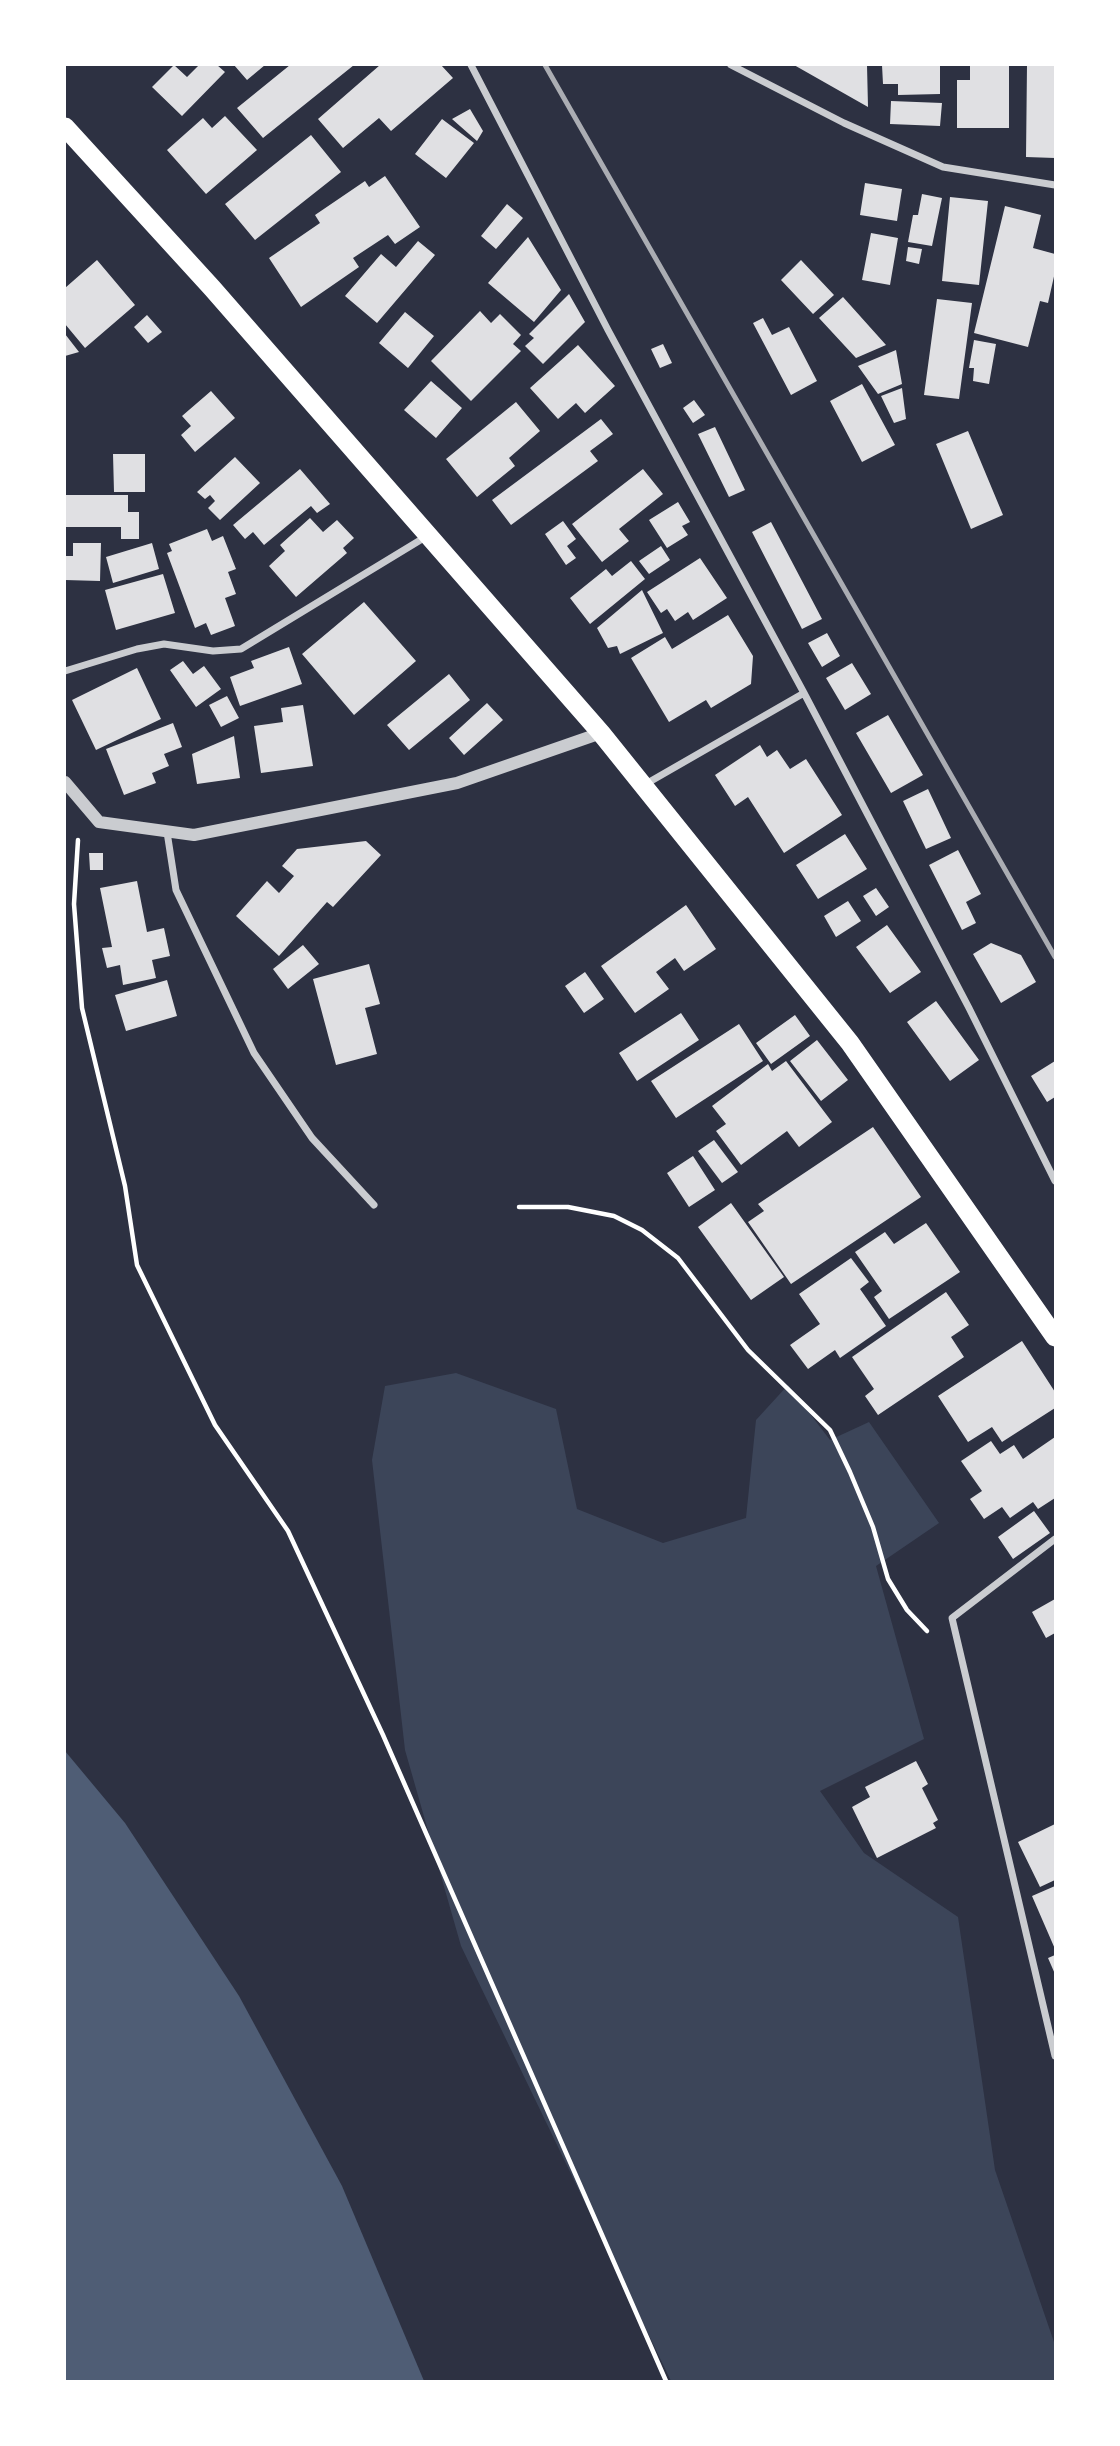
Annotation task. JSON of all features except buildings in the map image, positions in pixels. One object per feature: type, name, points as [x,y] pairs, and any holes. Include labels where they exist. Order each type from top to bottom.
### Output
[{"type":"highway","points":[[65,127],[212,288],[601,733],[850,1042],[1055,1337]]},
{"type":"street","points":[[471,65],[608,330],[969,1008],[1055,1181]]},
{"type":"street","points":[[731,65],[845,123],[943,167],[1055,185]]},
{"type":"street","points":[[65,671],[136,649],[164,644],[214,651],[241,649],[429,535]]},
{"type":"street","points":[[642,786],[804,694]]},
{"type":"street","points":[[65,782],[99,822],[194,835],[457,783],[601,733]]},
{"type":"street","points":[[167,832],[176,890],[254,1053],[312,1138],[374,1205]]},
{"type":"street","points":[[1055,1539],[952,1618],[1055,2056]]},
{"type":"path","points":[[84,805],[77,845],[74,904],[82,1008],[125,1186],[136,1265],[215,1425],[288,1531],[383,1735],[666,2381]]},
{"type":"path","points":[[519,1207],[568,1207],[614,1216],[642,1230],[678,1258],[748,1350],[830,1430],[873,1527],[888,1579],[907,1610],[932,1636],[957,1640]]},
{"type":"shaded area","points":[[456,1373],[556,1409],[577,1509],[663,1543],[746,1518],[756,1420],[788,1385],[830,1440],[869,1422],[939,1523],[876,1566],[924,1739],[820,1791],[864,1853],[958,1917],[995,2170],[1055,2345],[1055,2381],[671,2381],[461,1946],[405,1750],[372,1460],[385,1386]]},
{"type":"shaded area","points":[[65,1751],[125,1823],[239,1996],[342,2186],[424,2381],[65,2381]]},
{"type":"railway","points":[[545,65],[1055,957]]}]
